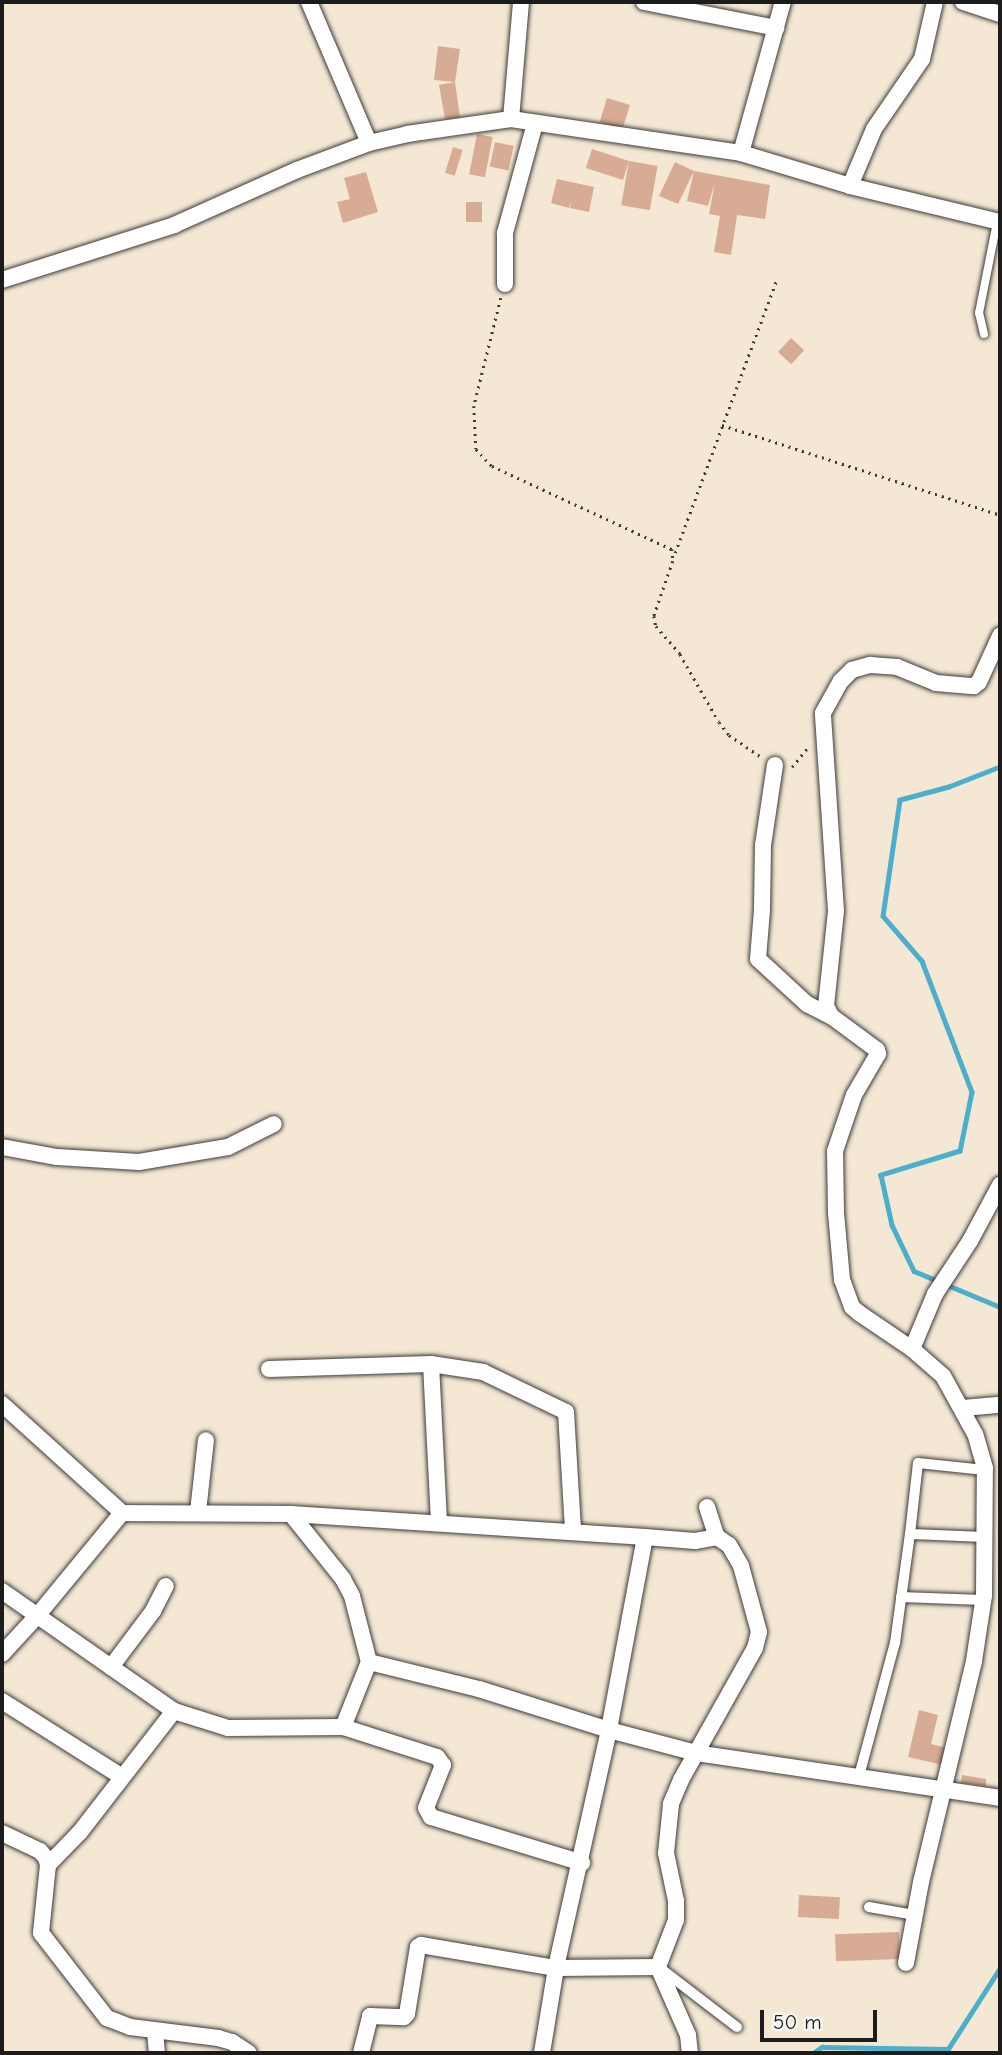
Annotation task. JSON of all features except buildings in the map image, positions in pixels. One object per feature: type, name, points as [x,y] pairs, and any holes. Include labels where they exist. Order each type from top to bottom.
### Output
[{"type":"street","points":[[309,2],[369,143]]},
{"type":"street","points":[[511,120],[521,2]]},
{"type":"street","points":[[645,2],[776,28]]},
{"type":"street","points":[[741,153],[783,2]]},
{"type":"street","points":[[850,186],[874,129],[922,60],[935,2]]},
{"type":"street","points":[[963,2],[1000,14]]},
{"type":"street","points":[[2,280],[174,226],[297,170],[369,143],[407,134],[511,120],[741,153],[850,186],[999,222]]},
{"type":"street","points":[[505,284],[505,233],[535,123]]},
{"type":"street","points":[[831,1016],[826,1006],[836,911],[823,733],[823,713],[830,697],[852,670],[876,664],[897,667],[936,683],[974,686],[979,682],[1000,636]]},
{"type":"street","points":[[775,765],[762,845],[762,910],[758,959],[807,1004],[831,1016],[877,1050],[878,1054],[854,1095],[835,1151],[835,1200],[842,1280],[852,1307],[912,1349],[943,1376],[963,1408],[990,1469],[989,1594],[906,1963]]},
{"type":"street","points":[[2,1147],[57,1157],[139,1162],[228,1147],[274,1124]]},
{"type":"street","points":[[912,1349],[935,1294],[1000,1185]]},
{"type":"street","points":[[431,1364],[439,1522]]},
{"type":"street","points":[[269,1369],[431,1364],[483,1372],[563,1409],[566,1415],[573,1531]]},
{"type":"street","points":[[963,1408],[1000,1405]]},
{"type":"street","points":[[5,1413],[122,1513],[292,1514],[695,1541],[717,1537]]},
{"type":"street","points":[[198,1513],[206,1440]]},
{"type":"street","points":[[859,1776],[894,1643],[918,1463],[990,1469]]},
{"type":"street","points":[[690,2053],[688,2035],[658,1967],[676,1920],[676,1901],[666,1853],[671,1804],[696,1753],[755,1648],[759,1632],[741,1566],[729,1545],[717,1537],[707,1507]]},
{"type":"street","points":[[2,1654],[122,1513]]},
{"type":"street","points":[[292,1514],[343,1578],[352,1596],[369,1662],[343,1727]]},
{"type":"street","points":[[910,1534],[991,1530]]},
{"type":"street","points":[[542,2053],[556,1968],[582,1863],[645,1537]]},
{"type":"street","points":[[111,1667],[153,1611],[166,1586]]},
{"type":"street","points":[[2,1591],[174,1712],[228,1728],[343,1727],[441,1761],[443,1765],[426,1808],[431,1817],[582,1863]]},
{"type":"street","points":[[901,1597],[989,1594]]},
{"type":"street","points":[[369,1662],[479,1689],[609,1731],[696,1753],[1000,1798]]},
{"type":"street","points":[[2,1701],[122,1777]]},
{"type":"street","points":[[174,1712],[80,1832],[48,1865],[40,1924],[46,1942],[107,2018],[118,2024],[155,2031],[218,2038],[232,2042],[249,2053]]},
{"type":"street","points":[[2,1833],[40,1851],[48,1865]]},
{"type":"street","points":[[869,1907],[915,1915]]},
{"type":"street","points":[[361,2053],[370,2016],[404,2017],[407,2014],[418,1947],[421,1945],[556,1968],[658,1967],[737,2027]]},
{"type":"street","points":[[155,2031],[157,2053]]},
{"type":"lane","points":[[985,334],[979,313],[999,222]]},
{"type":"path","points":[[777,278],[675,553],[656,610],[656,626],[680,654],[729,735],[775,765],[793,767],[823,733]]},
{"type":"path","points":[[505,284],[474,406],[476,449],[492,466],[659,542],[675,553]]},
{"type":"path","points":[[722,425],[1000,515]]},
{"type":"waterway","points":[[1000,767],[949,787],[900,800],[883,916],[922,961],[972,1092],[960,1151],[881,1175],[892,1225],[914,1271],[1000,1307]]},
{"type":"waterway","points":[[813,2053],[822,2047],[948,2049],[1000,1968]]}]
